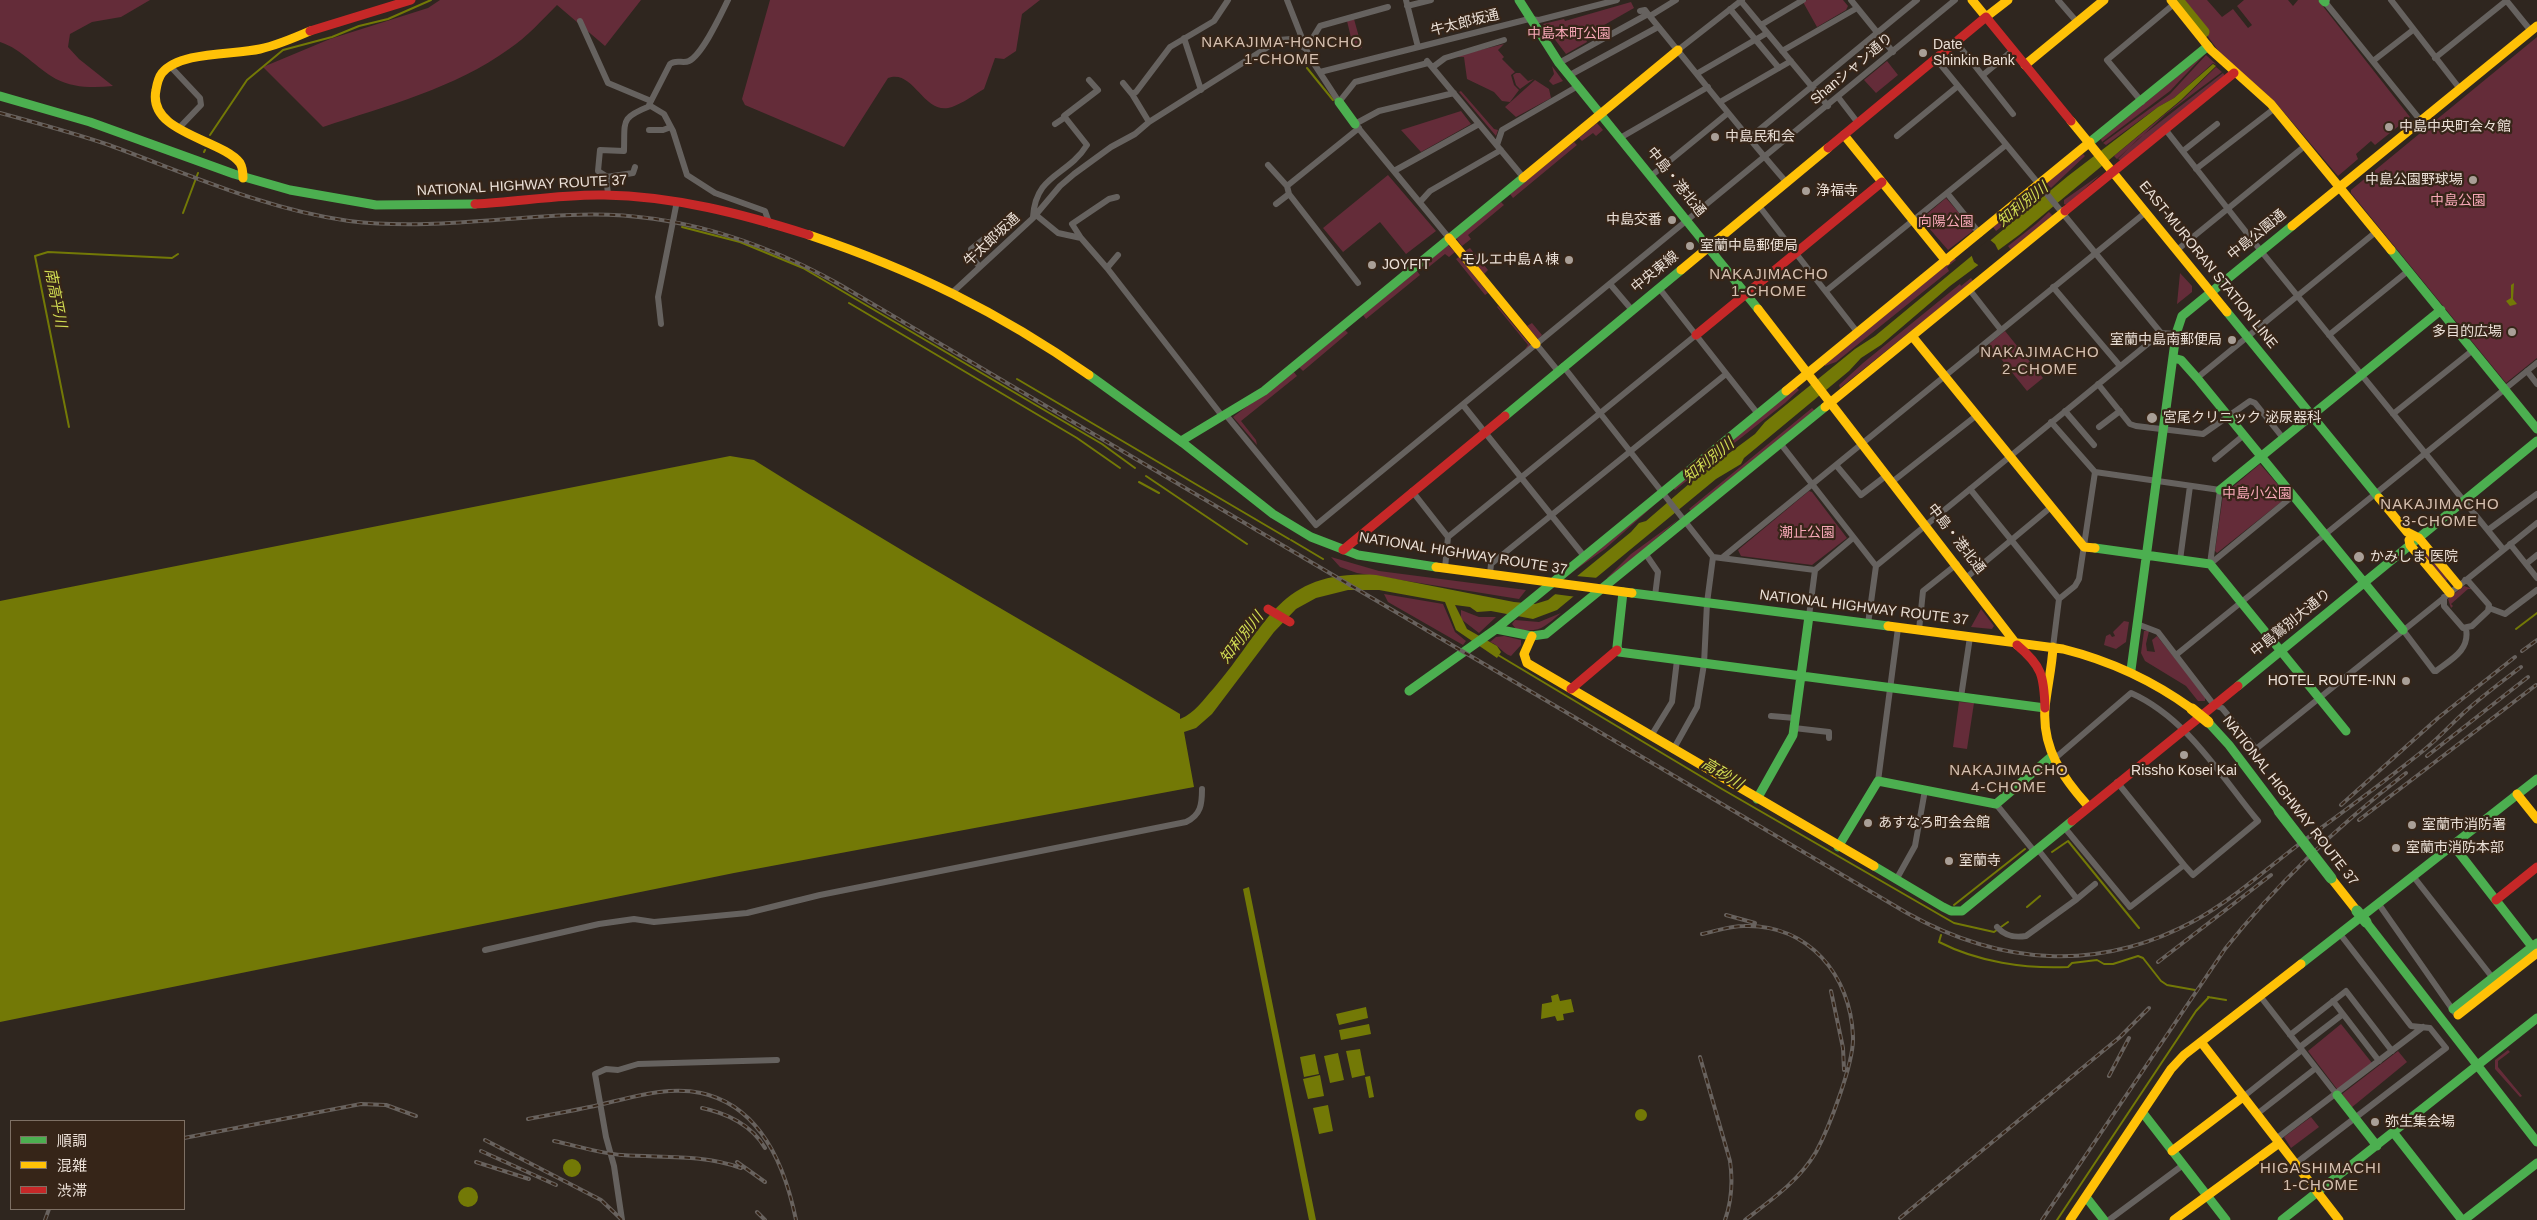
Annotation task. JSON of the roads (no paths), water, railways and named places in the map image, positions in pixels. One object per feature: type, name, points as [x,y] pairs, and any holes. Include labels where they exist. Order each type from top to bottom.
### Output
[{"type":"main road","points":[[243,178],[242,167],[235,159],[179,128],[164,117],[156,102],[159,79],[170,66],[196,57],[263,49],[289,41],[316,28],[410,0]]},
{"type":"main road","name":"中島・港北通","points":[[1519,0],[1529,20],[1559,63],[1688,220],[1957,564],[2014,642],[2034,658],[2042,671],[2045,708]]},
{"type":"main road","name":"EAST-MURORAN STATION LINE","points":[[1972,0],[2454,589]]},
{"type":"main road","name":"中央東線","points":[[1343,550],[1485,430],[1709,248],[2008,0]]},
{"type":"main road","points":[[2025,65],[2104,0]]},
{"type":"main road","points":[[2173,2],[2210,48],[2275,108],[2537,429]]},
{"type":"main road","name":"中島公園通","points":[[2131,670],[2176,334],[2182,316],[2535,28]]},
{"type":"main road","points":[[1408,691],[1485,639],[1584,556],[1665,496],[1758,414],[1811,377],[1858,333],[1980,234],[2093,148],[2142,102],[2210,48]]},
{"type":"main road","points":[[1180,441],[1225,416],[1264,390],[1678,50]]},
{"type":"main road","points":[[1496,630],[1532,636],[1546,634],[1645,554],[1681,517],[1780,443],[1828,399],[1912,336],[2062,211],[2110,168],[2165,129],[2233,71]]},
{"type":"main road","name":"NATIONAL HIGHWAY ROUTE 37","points":[[0,96],[115,130],[243,178],[297,194],[404,207],[448,206],[608,194],[643,196],[727,212],[859,252],[954,291],[1031,334],[1097,380],[1296,528],[1332,547],[1343,550],[1382,560],[2054,647],[2091,655],[2131,670],[2192,708],[2229,745],[2537,1142]]},
{"type":"main road","points":[[1339,102],[1357,126]]},
{"type":"main road","points":[[1844,135],[1946,261]]},
{"type":"main road","points":[[1696,335],[1882,182]]},
{"type":"main road","points":[[1449,238],[1536,344]]},
{"type":"main road","points":[[2220,490],[2440,310]]},
{"type":"main road","points":[[1912,336],[2084,547],[2210,564],[2346,731]]},
{"type":"main road","points":[[2173,358],[2181,360],[2197,378],[2403,630]]},
{"type":"main road","name":"中島鷲別大通り","points":[[1896,880],[1943,907],[1957,912],[1962,911],[2117,782],[2184,730],[2537,441]]},
{"type":"main road","points":[[1571,689],[1617,650],[1623,592]]},
{"type":"main road","points":[[1268,609],[1290,622]]},
{"type":"main road","points":[[1758,799],[1790,742],[1795,723],[1809,616]]},
{"type":"main road","points":[[1532,636],[1524,654],[1524,660],[1673,750],[1896,880]]},
{"type":"main road","points":[[2054,647],[2045,708],[2046,737],[2052,758],[2064,780],[2088,806]]},
{"type":"main road","points":[[1617,650],[1621,653],[2045,708]]},
{"type":"main road","points":[[1838,847],[1878,781],[1996,804],[2052,758]]},
{"type":"main road","points":[[2070,1220],[2176,1064],[2201,1042],[2537,779]]},
{"type":"main road","points":[[2518,794],[2537,819]]},
{"type":"main road","points":[[2453,845],[2536,949]]},
{"type":"main road","points":[[2496,900],[2537,867]]},
{"type":"main road","points":[[2455,1012],[2492,978],[2536,949]]},
{"type":"main road","points":[[2455,1012],[2536,949]]},
{"type":"main road","points":[[2282,1220],[2479,1066],[2537,1018]]},
{"type":"main road","points":[[2201,1042],[2339,1220]]},
{"type":"main road","points":[[2337,1095],[2376,1146]]},
{"type":"main road","points":[[2172,1151],[2243,1097]]},
{"type":"main road","points":[[2143,1113],[2226,1220]]},
{"type":"main road","points":[[2393,1132],[2465,1220],[2537,1163]]},
{"type":"main road","points":[[2174,1220],[2277,1141]]},
{"type":"main road","points":[[2086,1196],[2104,1220]]},
{"type":"street","points":[[635,167],[633,173],[606,177],[598,171],[600,150],[624,151],[625,122],[630,114],[650,103],[670,64],[689,61],[703,46],[728,0]]},
{"type":"street","points":[[1132,94],[1150,76],[1170,47],[1214,20],[1228,0]]},
{"type":"street","points":[[1287,0],[1306,49],[1339,102],[1355,82],[1429,64],[1504,40]]},
{"type":"street","points":[[1418,47],[1407,3],[1431,0]]},
{"type":"street","name":"牛太郎坂通","points":[[1320,72],[1617,0]]},
{"type":"street","points":[[1559,63],[1676,0]]},
{"type":"street","points":[[1678,50],[1741,0],[1828,106]]},
{"type":"street","points":[[1761,26],[1803,0]]},
{"type":"street","points":[[1851,0],[1893,52]]},
{"type":"street","points":[[1748,139],[1917,0]]},
{"type":"street","name":"Shanシャン通り","points":[[1225,416],[1316,525],[1955,0]]},
{"type":"street","points":[[2058,0],[2077,22]]},
{"type":"street","points":[[2436,58],[2506,0],[2535,28]]},
{"type":"street","points":[[2325,1],[2421,121]]},
{"type":"street","points":[[2395,1],[2413,30],[2460,89]]},
{"type":"street","points":[[2142,102],[2106,60],[2173,2]]},
{"type":"street","points":[[1306,49],[1320,26],[1388,7]]},
{"type":"street","points":[[1782,51],[1858,8]]},
{"type":"street","points":[[1730,9],[1779,68]]},
{"type":"street","points":[[1640,10],[1645,10],[1698,73],[1748,139],[1787,183]]},
{"type":"street","points":[[580,21],[608,84],[650,103],[664,114],[671,127],[688,175],[715,193],[765,211],[770,225]]},
{"type":"street","points":[[1570,75],[1658,27]]},
{"type":"street","points":[[2373,61],[2413,30]]},
{"type":"street","points":[[1698,73],[1767,33]]},
{"type":"street","points":[[1184,38],[1200,90]]},
{"type":"street","points":[[1123,83],[1150,122],[1279,40],[1291,39],[1306,49]]},
{"type":"street","points":[[1956,42],[2013,114]]},
{"type":"street","points":[[1983,75],[2013,50]]},
{"type":"street","points":[[1936,59],[2161,333]]},
{"type":"street","points":[[1720,102],[1791,61]]},
{"type":"street","points":[[1429,64],[1523,177]]},
{"type":"street","points":[[170,66],[200,98],[201,105],[179,128]]},
{"type":"street","points":[[1055,124],[1098,90],[1089,80]]},
{"type":"street","points":[[1420,202],[1430,191],[1499,148],[1502,130],[1578,86]]},
{"type":"street","points":[[1897,136],[1958,86]]},
{"type":"street","points":[[1620,138],[1708,87]]},
{"type":"street","points":[[1287,186],[1357,126],[1379,111],[1454,93]]},
{"type":"street","points":[[1838,97],[1858,123]]},
{"type":"street","points":[[2196,169],[2275,108]]},
{"type":"street","points":[[1651,176],[1728,113]]},
{"type":"street","points":[[1064,118],[1087,145]]},
{"type":"street","name":"牛太郎坂通","points":[[954,291],[1035,216],[1074,174],[1150,122]]},
{"type":"street","points":[[1394,172],[1479,124]]},
{"type":"street","points":[[2183,150],[2217,124]]},
{"type":"street","points":[[1357,126],[1449,238]]},
{"type":"street","points":[[649,130],[663,130],[671,127]]},
{"type":"street","points":[[2165,129],[2297,296],[2503,549]]},
{"type":"street","points":[[1081,238],[1058,233],[1035,216],[1034,202],[1040,188],[1074,161],[1093,138]]},
{"type":"street","points":[[1826,291],[2006,145]]},
{"type":"street","points":[[2177,250],[2306,145]]},
{"type":"street","points":[[1268,165],[1287,186],[1289,194],[1358,283]]},
{"type":"street","points":[[606,177],[608,194]]},
{"type":"street","points":[[1947,193],[1980,234]]},
{"type":"street","points":[[1276,204],[1289,194]]},
{"type":"street","points":[[1117,197],[1109,199],[1072,224],[1081,238],[1225,416]]},
{"type":"street","points":[[661,324],[658,296],[677,202]]},
{"type":"street","points":[[1758,206],[1858,333]]},
{"type":"street","points":[[1723,557],[2146,212]]},
{"type":"street","points":[[980,267],[972,258],[971,249],[995,230]]},
{"type":"street","points":[[2197,378],[2377,231]]},
{"type":"street","points":[[1107,268],[1118,255]]},
{"type":"street","points":[[2329,335],[2408,271]]},
{"type":"street","points":[[1610,284],[1632,310]]},
{"type":"street","points":[[2054,287],[2120,366]]},
{"type":"street","points":[[1659,288],[1758,414]]},
{"type":"street","points":[[1969,289],[2001,330]]},
{"type":"street","points":[[1868,624],[1876,566],[2161,333],[2176,334]]},
{"type":"street","points":[[1448,537],[1696,335]]},
{"type":"street","points":[[1536,344],[1561,368],[1601,413],[1713,557],[1707,603],[1704,664],[1697,707],[1673,750]]},
{"type":"street","points":[[2393,414],[2473,350]]},
{"type":"street","points":[[2176,655],[2326,536],[2537,363]]},
{"type":"street","points":[[2527,371],[2537,384]]},
{"type":"street","points":[[1490,574],[1492,564],[1726,374]]},
{"type":"street","points":[[2098,384],[2130,424],[2203,434],[2248,402],[2252,402],[2283,438]]},
{"type":"street","points":[[1463,405],[1485,430],[1584,556]]},
{"type":"street","points":[[2065,411],[2094,446]]},
{"type":"street","points":[[2099,427],[2120,411]]},
{"type":"street","points":[[1836,465],[1860,495],[1890,478],[1977,416]]},
{"type":"street","points":[[2051,422],[2095,472],[2220,490],[2210,564]]},
{"type":"street","points":[[2215,459],[2244,435]]},
{"type":"street","points":[[1780,443],[1876,566]]},
{"type":"street","points":[[2054,647],[2059,599],[2078,583],[2095,472]]},
{"type":"street","points":[[2180,560],[2190,486]]},
{"type":"street","points":[[1970,489],[2059,599]]},
{"type":"street","points":[[1412,492],[1448,537],[1445,568]]},
{"type":"street","points":[[2488,530],[2537,494]]},
{"type":"street","points":[[2210,564],[2294,495]]},
{"type":"street","points":[[1967,577],[2051,507]]},
{"type":"street","points":[[2137,624],[2158,632],[2214,704],[2222,708],[2256,749],[2537,523]]},
{"type":"street","points":[[1809,616],[1815,570],[1853,538]]},
{"type":"street","points":[[2510,544],[2537,578]]},
{"type":"street","points":[[1645,554],[1658,572],[1655,596]]},
{"type":"street","points":[[2526,564],[2537,555]]},
{"type":"street","points":[[1713,557],[1815,570]]},
{"type":"street","points":[[1919,630],[1924,591],[1957,564]]},
{"type":"street","points":[[2466,628],[2462,628],[2444,606],[2454,589],[2469,582],[2489,605],[2489,608],[2505,614],[2537,590]]},
{"type":"street","points":[[2466,628],[2489,608]]},
{"type":"street","points":[[1878,781],[1898,628]]},
{"type":"street","points":[[2403,630],[2436,671],[2463,648],[2468,638],[2466,628]]},
{"type":"street","points":[[1961,697],[1970,637]]},
{"type":"street","points":[[1650,736],[1672,702],[1677,660]]},
{"type":"street","points":[[2052,758],[2131,692],[2160,709],[2184,730],[2258,821],[2193,875],[2117,782]]},
{"type":"street","points":[[1771,716],[1829,732],[1829,738]]},
{"type":"street","points":[[485,950],[599,924],[634,920],[654,922],[747,913],[820,895],[1186,822],[1198,814],[1202,804],[1202,789]]},
{"type":"street","points":[[1896,880],[1915,846],[1925,790]]},
{"type":"street","points":[[1996,804],[2034,851],[2040,852],[2077,898]]},
{"type":"street","points":[[2064,827],[2130,908],[2184,865]]},
{"type":"street","points":[[2413,876],[2492,978]]},
{"type":"street","points":[[1997,927],[2002,933],[2018,938],[2026,936],[2095,884]]},
{"type":"street","points":[[2378,904],[2455,1012]]},
{"type":"street","points":[[2295,1164],[2446,1048],[2430,1028],[2411,1026],[2340,934]]},
{"type":"street","points":[[2290,1035],[2346,991],[2392,1051]]},
{"type":"street","points":[[2260,996],[2337,1095]]},
{"type":"street","points":[[2333,1001],[2379,1061]]},
{"type":"street","points":[[2243,1097],[2343,1014]]},
{"type":"street","points":[[2277,1141],[2423,1027]]},
{"type":"street","points":[[622,1220],[614,1166],[595,1074],[606,1069],[618,1070],[638,1064],[777,1060]]},
{"type":"street","points":[[2257,1114],[2316,1068]]},
{"type":"street","points":[[2109,1220],[2183,1165]]},
{"type":"waterway","name":"南高平川","points":[[210,135],[247,80],[283,50],[388,19],[431,0]]},
{"type":"waterway","name":"知利別川","points":[[2178,0],[2204,32]]},
{"type":"waterway","points":[[1307,68],[1333,100]]},
{"type":"waterway","name":"南高平川","points":[[183,213],[198,173]]},
{"type":"waterway","points":[[682,227],[740,242],[803,268],[1102,444],[1135,468]]},
{"type":"waterway","name":"南高平川","points":[[69,427],[35,256],[48,252],[172,258],[178,254]]},
{"type":"waterway","points":[[849,303],[1077,438],[1120,468]]},
{"type":"waterway","points":[[1017,379],[1289,539]]},
{"type":"waterway","points":[[1146,476],[1247,544]]},
{"type":"waterway","points":[[1139,482],[1159,493]]},
{"type":"waterway","points":[[1291,540],[1323,559]]},
{"type":"waterway","points":[[2516,629],[2537,613]]},
{"type":"waterway","name":"高砂川","points":[[1498,655],[1722,789],[1954,923],[1994,932],[2008,922]]},
{"type":"waterway","points":[[2052,852],[2068,841],[2139,928]]},
{"type":"waterway","points":[[1954,905],[2025,849]]},
{"type":"waterway","name":"高砂川","points":[[2027,907],[2040,896]]},
{"type":"waterway","points":[[1941,935],[1939,942],[1970,955],[2002,963],[2035,967],[2068,967],[2072,963],[2097,960],[2104,964],[2113,964],[2138,956],[2143,958],[2161,981],[2167,985],[2195,990]]},
{"type":"waterway","points":[[2208,997],[2226,1000]]},
{"type":"waterway","points":[[2057,1220],[2196,1011],[2209,997]]},
{"type":"railway","points":[[0,113],[109,145],[197,179],[257,199],[287,208],[349,221],[432,224],[571,215],[641,217],[709,230],[774,252],[837,283],[1907,913],[1942,930],[1978,944],[2013,952],[2049,956],[2086,955],[2122,949],[2158,938],[2194,921],[2235,895],[2409,762],[2430,745],[2474,703],[2521,667]]},
{"type":"railway","points":[[2522,651],[2537,640]]},
{"type":"railway","points":[[2341,805],[2438,718],[2515,657]]},
{"type":"railway","points":[[2427,756],[2528,677]]},
{"type":"railway","points":[[2359,820],[2536,685]]},
{"type":"railway","points":[[2042,1220],[2225,949],[2245,924],[2310,855],[2406,773]]},
{"type":"railway","points":[[2158,962],[2271,875]]},
{"type":"railway","points":[[1726,915],[1755,923]]},
{"type":"railway","points":[[1702,934],[1744,926],[1767,928],[1788,934],[1806,944],[1822,958],[1835,974],[1844,993],[1850,1014],[1853,1037],[1849,1063],[1834,1112],[1816,1152],[1793,1181],[1745,1220]]},
{"type":"railway","points":[[1831,991],[1843,1048],[1844,1070]]},
{"type":"railway","points":[[1900,1218],[2120,1037],[2149,1008]]},
{"type":"railway","points":[[2109,1076],[2129,1038]]},
{"type":"railway","points":[[1700,1057],[1730,1161],[1731,1191],[1725,1220]]},
{"type":"railway","points":[[528,1119],[664,1092],[689,1091],[722,1100],[740,1111],[755,1125],[767,1141],[785,1179],[796,1220]]},
{"type":"railway","points":[[185,1138],[361,1104],[386,1105],[416,1116]]},
{"type":"railway","points":[[702,1108],[738,1121],[753,1133],[765,1148]]},
{"type":"railway","points":[[485,1140],[601,1200],[622,1220]]},
{"type":"railway","points":[[554,1141],[613,1154],[712,1160],[741,1168]]},
{"type":"railway","points":[[481,1151],[556,1185]]},
{"type":"railway","points":[[476,1162],[529,1179]]},
{"type":"railway","points":[[737,1162],[765,1182]]},
{"type":"railway","points":[[45,1220],[49,1210]]},
{"type":"railway","points":[[757,1212],[765,1220]]},
{"type":"place","name":"Date Shinkin Bank","points":[[1923,53]]},
{"type":"place","name":"中島中央町会々館","points":[[2389,127]]},
{"type":"place","name":"中島民和会","points":[[1715,137]]},
{"type":"place","name":"中島公園野球場","points":[[2473,180]]},
{"type":"place","name":"浄福寺","points":[[1806,191]]},
{"type":"place","name":"中島交番","points":[[1672,220]]},
{"type":"place","name":"室蘭中島郵便局","points":[[1690,246]]},
{"type":"place","name":"モルエ中島Ａ棟","points":[[1569,260]]},
{"type":"place","name":"JOYFIT","points":[[1372,265]]},
{"type":"place","name":"多目的広場","points":[[2512,332]]},
{"type":"place","name":"室蘭中島南郵便局","points":[[2232,340]]},
{"type":"place","name":"宮尾クリニック 泌尿器科","points":[[2152,418]]},
{"type":"place","name":"かみしま 医院","points":[[2359,557]]},
{"type":"place","name":"HOTEL ROUTE-INN","points":[[2406,681]]},
{"type":"place","name":"Rissho Kosei Kai","points":[[2184,755]]},
{"type":"place","name":"あすなろ町会会館","points":[[1868,823]]},
{"type":"place","name":"室蘭市消防署","points":[[2412,825]]},
{"type":"place","name":"室蘭市消防本部","points":[[2396,848]]},
{"type":"place","name":"室蘭寺","points":[[1949,861]]},
{"type":"place","name":"弥生集会場","points":[[2375,1122]]},
{"type":"district","name":"NAKAJIMA-HONCHO 1-CHOME","points":[[1282,52]]},
{"type":"district","name":"NAKAJIMACHO 1-CHOME","points":[[1769,284]]},
{"type":"district","name":"NAKAJIMACHO 2-CHOME","points":[[2040,362]]},
{"type":"district","name":"NAKAJIMACHO 3-CHOME","points":[[2440,514]]},
{"type":"district","name":"NAKAJIMACHO 4-CHOME","points":[[2009,780]]},
{"type":"district","name":"HIGASHIMACHI 1-CHOME","points":[[2321,1178]]},
{"type":"park label","name":"中島本町公園","points":[[1569,34]]},
{"type":"park label","name":"中島公園","points":[[2458,201]]},
{"type":"park label","name":"向陽公園","points":[[1946,222]]},
{"type":"park label","name":"中島小公園","points":[[2257,494]]},
{"type":"park label","name":"潮止公園","points":[[1807,533]]}]
